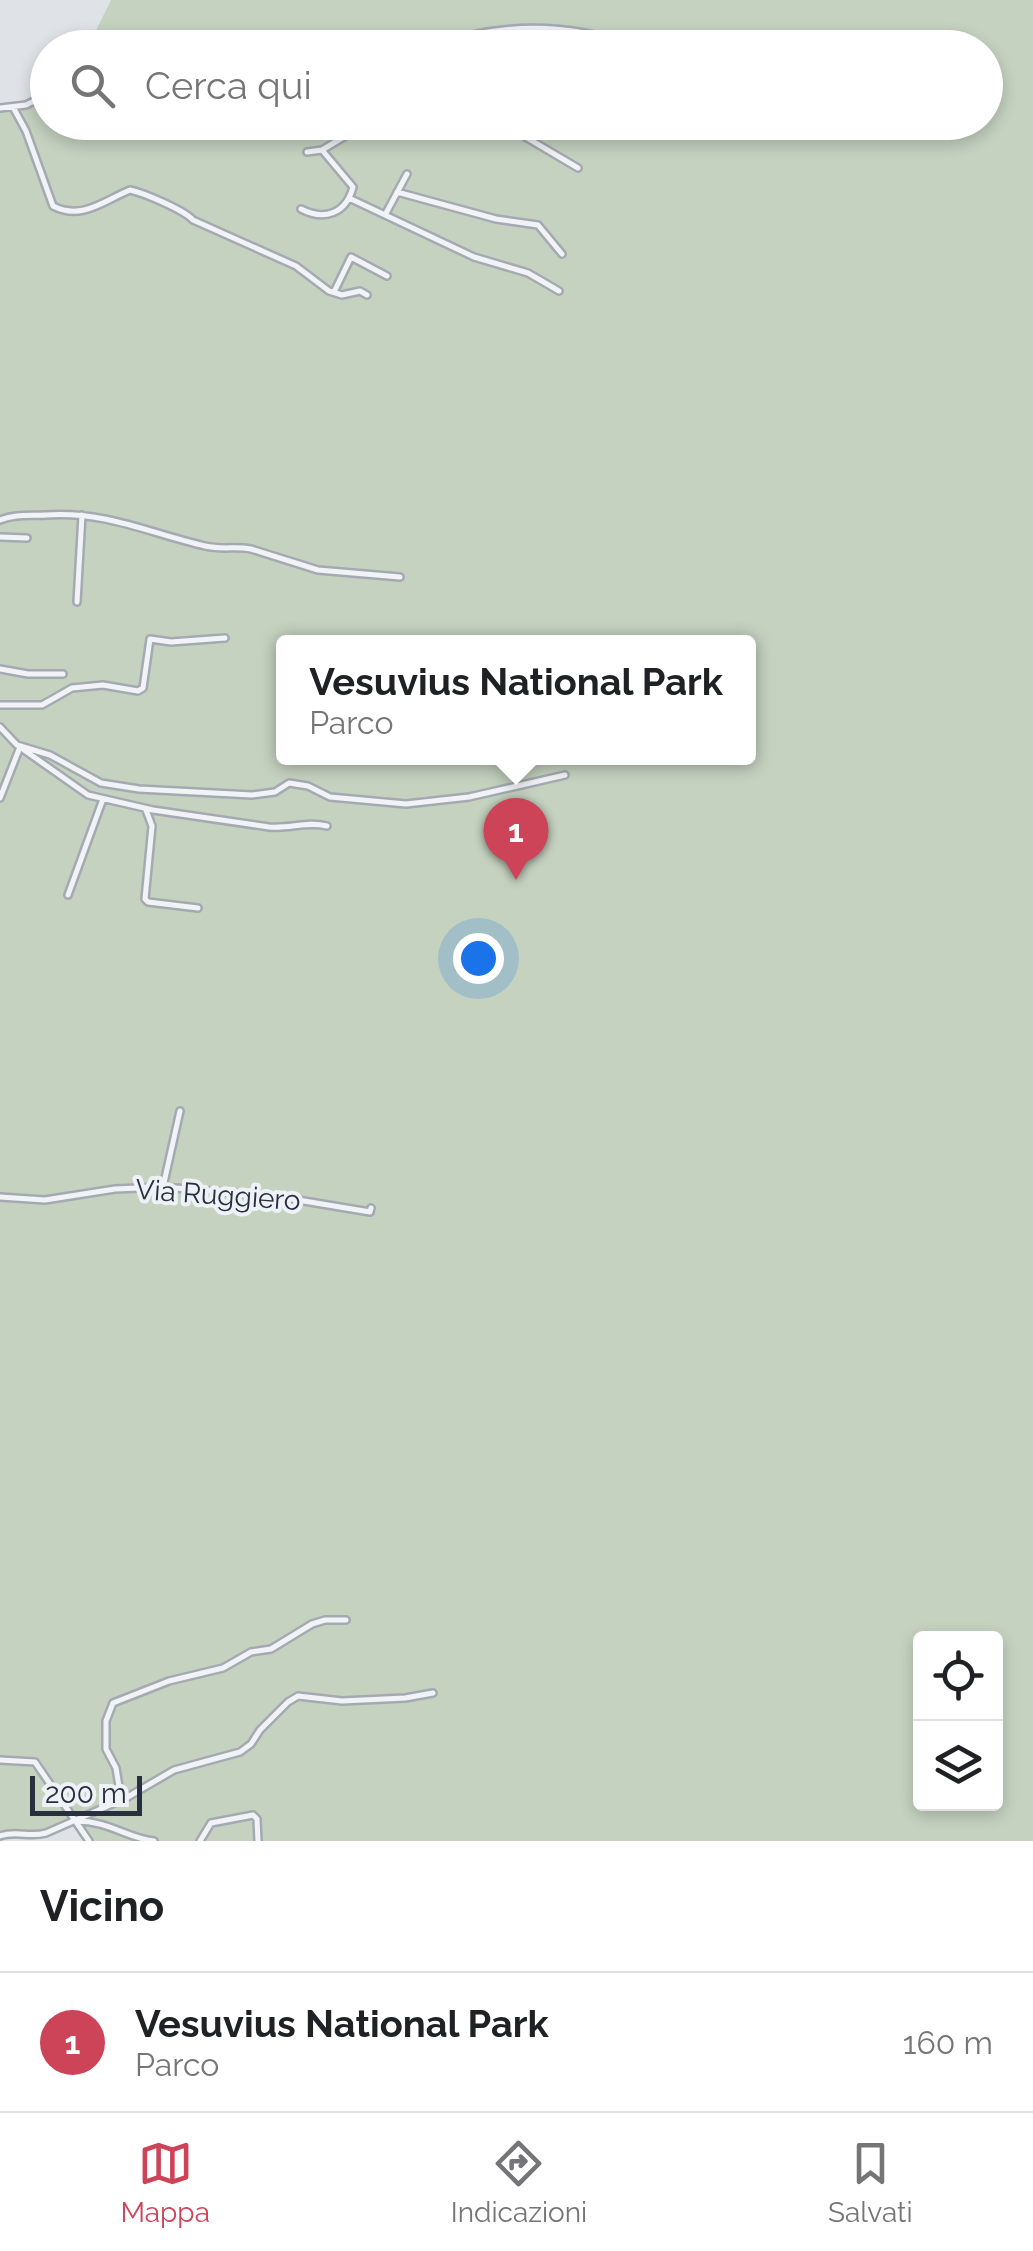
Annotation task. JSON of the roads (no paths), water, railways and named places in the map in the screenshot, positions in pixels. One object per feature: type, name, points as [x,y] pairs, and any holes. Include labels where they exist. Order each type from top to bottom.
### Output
[{"type":"street","points":[[496,30],[520,26],[548,30]]},
{"type":"street","points":[[0,108],[30,101]]},
{"type":"street","points":[[14,107],[59,210],[88,210],[130,190],[143,193],[155,202],[185,212],[192,220],[296,266],[334,292],[342,295],[360,291],[367,295]]},
{"type":"street","points":[[307,152],[322,150],[339,140]]},
{"type":"street","points":[[531,140],[578,168]]},
{"type":"street","points":[[301,209],[314,216],[326,216],[338,211],[353,188],[322,150]]},
{"type":"street","points":[[385,215],[406,174]]},
{"type":"street","points":[[397,192],[538,225],[562,254]]},
{"type":"street","points":[[349,198],[474,257],[534,276],[559,291]]},
{"type":"street","points":[[334,292],[352,257],[386,276]]},
{"type":"street","points":[[0,520],[26,514],[82,515],[124,522],[205,546],[230,551],[240,547],[251,549],[318,570],[400,577]]},
{"type":"street","points":[[78,602],[82,515]]},
{"type":"street","points":[[0,537],[27,538]]},
{"type":"street","points":[[0,705],[42,705],[72,688],[103,685],[138,691],[143,688],[149,640],[224,638]]},
{"type":"street","points":[[0,668],[28,674],[63,674]]},
{"type":"street","points":[[0,727],[21,748],[76,788],[104,798],[145,808],[288,829],[306,822],[327,826]]},
{"type":"street","points":[[21,748],[50,755],[101,783],[126,787],[252,795],[276,792],[289,783],[308,786],[330,797],[396,804],[468,797],[565,775]]},
{"type":"street","points":[[0,798],[21,748]]},
{"type":"street","points":[[68,895],[104,798]]},
{"type":"street","points":[[145,808],[152,826],[145,899],[198,908]]},
{"type":"street","points":[[164,1187],[180,1111]]},
{"type":"street","name":"Via Ruggiero","points":[[0,1197],[46,1200],[116,1189],[164,1187],[274,1196],[370,1212],[371,1208]]},
{"type":"street","points":[[122,1800],[116,1768],[106,1749],[106,1721],[113,1704],[168,1681],[223,1668],[251,1652],[271,1649],[312,1624],[346,1620]]},
{"type":"street","points":[[0,1836],[19,1832],[36,1836],[122,1800],[174,1770],[240,1752],[298,1696],[342,1701],[433,1693]]},
{"type":"street","points":[[0,1760],[36,1762],[89,1841]]},
{"type":"street","points":[[200,1841],[211,1823],[253,1815],[258,1820],[258,1841]]},
{"type":"street","points":[[74,1821],[96,1821],[154,1841]]},
{"type":"place","name":"Vesuvius National Park","points":[[516,880]]}]
